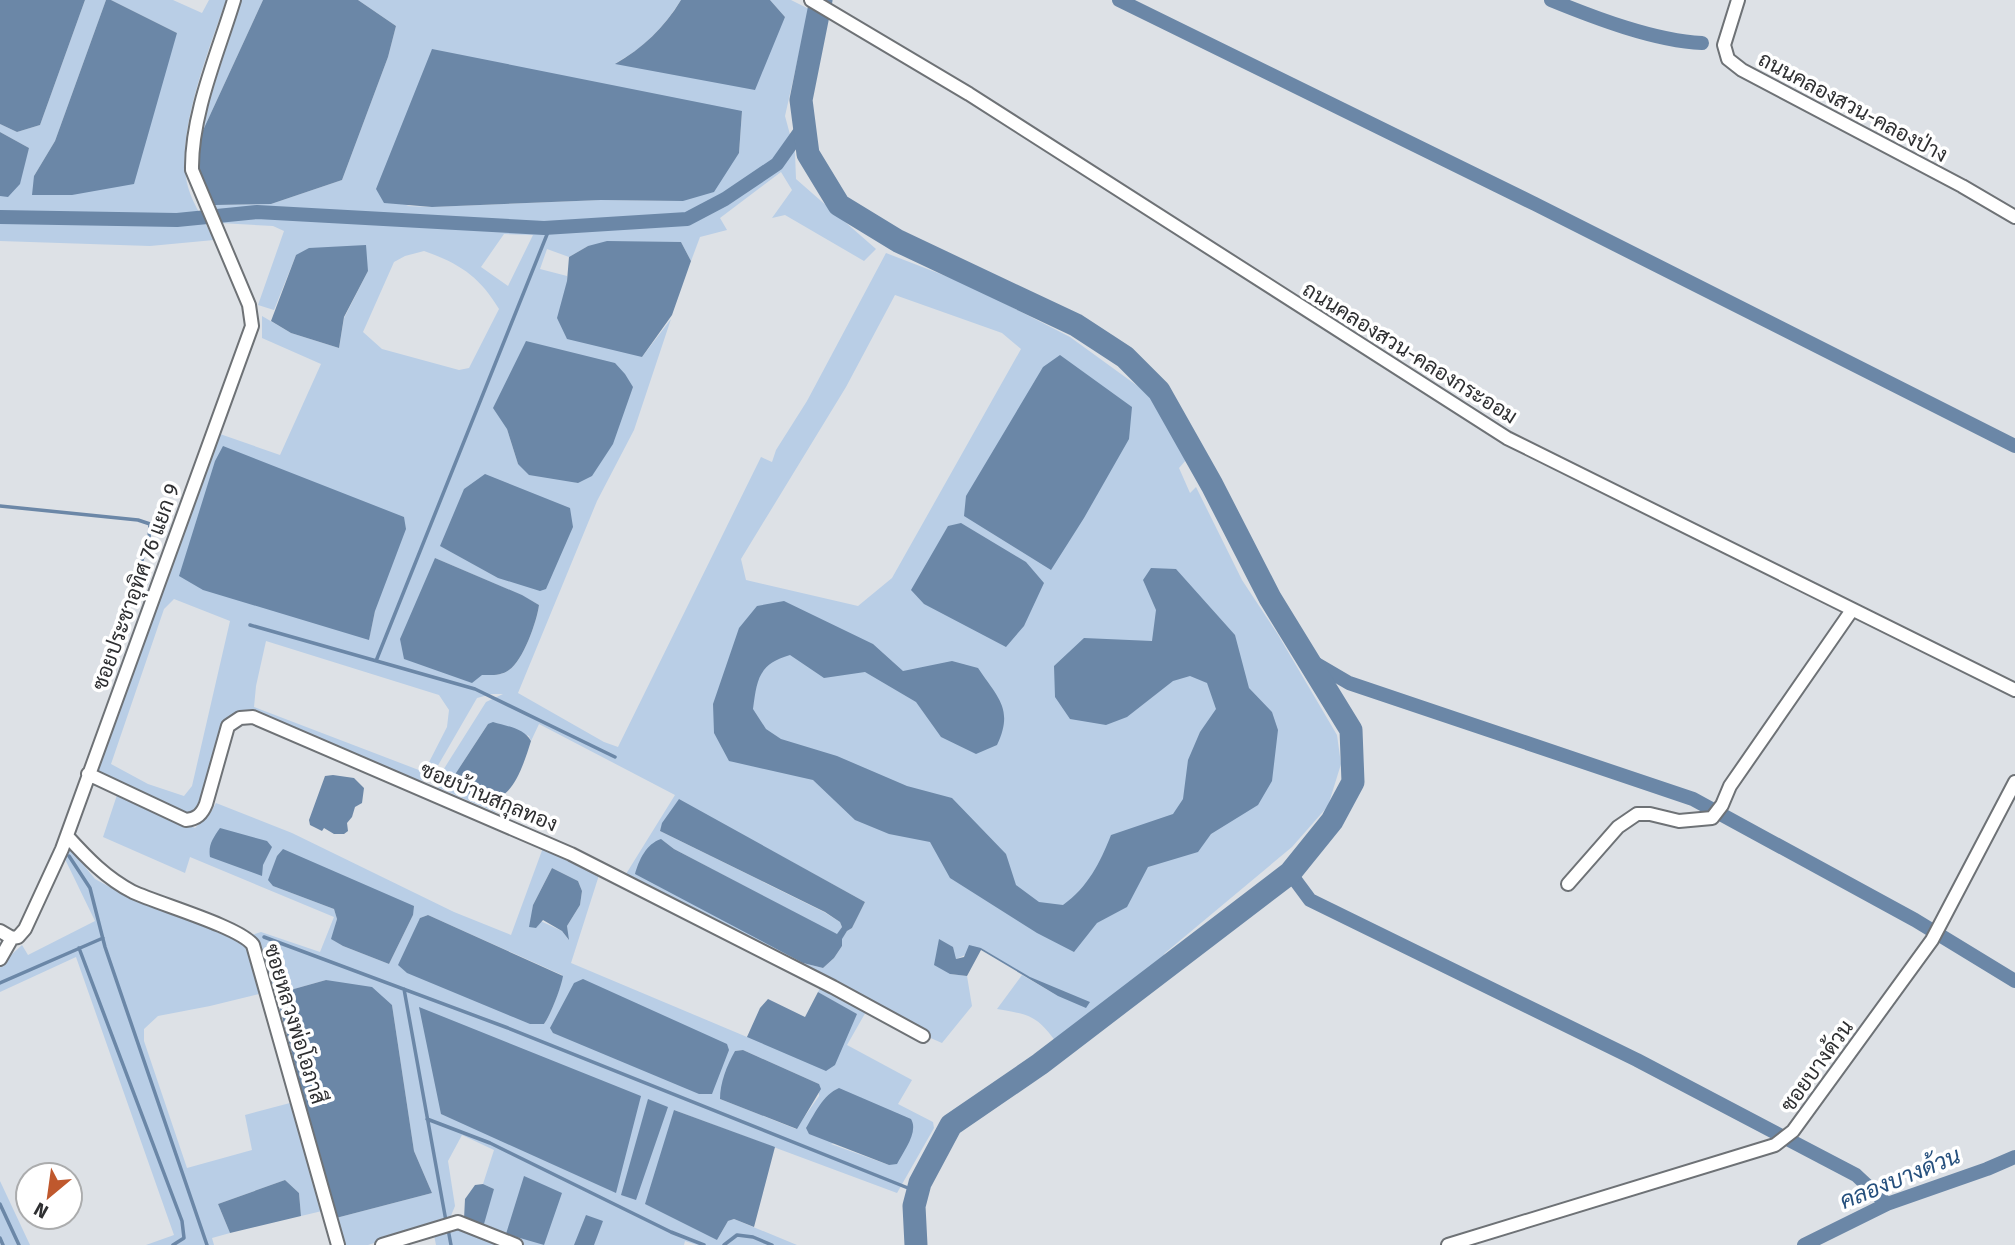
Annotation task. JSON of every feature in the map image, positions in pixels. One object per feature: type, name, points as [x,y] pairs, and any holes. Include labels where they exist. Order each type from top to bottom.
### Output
[{"type":"street","name":"ซอยประชาอุทิศ 76 แยก 9","points":[[0,960],[12,939],[25,929],[67,836],[253,326],[249,304],[192,170],[192,153],[200,111],[234,0]]},
{"type":"street","name":"ถนนคลองสวน-คลองกระออม","points":[[811,0],[969,94],[1507,438],[2015,690]]},
{"type":"street","name":"ถนนคลองสวน-คลองป่าง","points":[[1738,0],[1724,46],[1728,59],[1735,65],[2015,217]]},
{"type":"street","points":[[1567,884],[1618,827],[1636,814],[1650,814],[1679,821],[1712,818],[1722,806],[1730,786],[1852,610]]},
{"type":"street","name":"ซอยบ้านสกุลทอง","points":[[88,774],[186,820],[193,819],[206,804],[228,726],[240,718],[254,717],[571,853],[923,1036]]},
{"type":"street","name":"ซอยบางด้วน","points":[[1448,1245],[1775,1145],[1797,1127],[1932,940],[2015,782]]},
{"type":"street","name":"ซอยหลวงพ่อโอภาสี","points":[[67,836],[108,878],[162,904],[242,934],[253,945],[338,1245]]},
{"type":"street","points":[[0,931],[12,939]]},
{"type":"street","points":[[382,1245],[458,1222],[516,1245]]},
{"type":"shaded area","points":[[0,0],[85,0],[40,125],[17,132],[0,124]]},
{"type":"shaded area","points":[[85,0],[106,0],[55,141],[34,176],[177,33],[111,0],[173,0],[202,13],[209,0],[226,0],[195,93],[186,143],[188,187],[214,240],[150,246],[0,241],[0,196],[8,196],[29,148],[0,132],[0,124],[17,132],[40,125]]},
{"type":"shaded area","points":[[106,0],[111,0],[177,33],[134,184],[72,195],[32,195],[34,176],[55,141]]},
{"type":"shaded area","points":[[241,0],[263,0],[199,139],[201,127]]},
{"type":"shaded area","points":[[263,0],[358,0],[396,26],[388,57],[342,180],[271,204],[215,205],[197,167],[199,139]]},
{"type":"shaded area","points":[[358,0],[681,0],[653,36],[616,63],[785,17],[770,0],[791,0],[809,9],[785,116],[795,153],[796,179],[876,249],[864,261],[785,215],[772,218],[792,190],[781,172],[720,218],[727,230],[700,237],[691,261],[681,242],[588,246],[569,257],[547,249],[540,269],[567,276],[567,281],[642,357],[671,319],[634,430],[597,501],[518,693],[604,742],[618,747],[761,457],[772,462],[776,450],[807,401],[886,253],[969,285],[1070,337],[1150,395],[1186,460],[1179,468],[1190,493],[1196,487],[1242,580],[1277,633],[1337,735],[1341,764],[1328,806],[1292,847],[1165,953],[1160,961],[1091,1012],[1087,1021],[1057,1043],[1044,1027],[1032,1018],[997,1009],[1022,975],[1058,996],[981,948],[956,959],[950,974],[967,976],[972,1006],[942,1043],[867,1010],[847,1045],[912,1080],[898,1104],[933,1122],[934,1128],[897,1193],[674,1110],[717,1240],[728,1221],[734,1219],[797,1245],[697,1245],[685,1241],[684,1245],[436,1245],[434,1235],[442,1229],[461,1228],[494,1189],[483,1184],[494,1150],[462,1135],[448,1161],[455,1206],[450,1218],[368,1245],[342,1245],[336,1218],[432,1193],[414,1151],[392,1005],[326,980],[276,994],[252,935],[261,932],[320,952],[334,917],[190,857],[185,873],[103,837],[118,792],[195,828],[216,803],[292,833],[454,912],[511,935],[544,845],[600,872],[571,963],[747,1037],[753,1038],[856,1014],[818,992],[825,979],[626,874],[675,795],[539,724],[531,741],[529,736],[488,724],[454,776],[453,785],[491,802],[503,798],[495,812],[439,788],[435,783],[486,702],[503,694],[477,698],[429,781],[415,780],[247,711],[230,717],[225,723],[197,809],[193,814],[185,814],[98,775],[99,759],[220,434],[280,455],[321,364],[262,338],[262,316],[291,333],[339,348],[344,318],[368,271],[296,255],[274,310],[258,305],[284,231],[273,226],[220,223],[215,205],[271,204],[342,180],[388,57],[396,26]],"holes":[[[742,112],[739,153],[683,201],[601,200],[432,207],[406,206]],[[504,234],[533,235],[508,286],[481,267]],[[424,251],[468,272],[499,309],[469,368],[459,370],[382,349],[363,332],[394,262]],[[895,295],[1002,333],[1021,349],[892,578],[858,606],[746,580],[741,559],[846,387]],[[507,429],[578,483],[518,464]],[[215,461],[375,611],[369,639]],[[435,558],[539,605],[524,650],[514,665],[499,674],[482,675]],[[174,599],[230,621],[192,786],[184,796],[148,784],[111,764],[164,609]],[[266,641],[439,695],[449,710],[447,727],[424,772],[254,707]],[[679,800],[865,902],[852,928],[841,939],[842,946],[823,968],[803,963],[661,839],[674,849],[837,935],[842,927],[840,922],[660,831],[663,823]],[[552,868],[578,881],[582,891],[580,905],[567,926],[568,939],[562,931],[532,917],[533,905]],[[273,886],[413,915],[389,964],[332,939],[337,919],[334,909]],[[428,915],[562,975],[553,1008],[544,1024],[420,918]],[[743,1050],[819,1084],[819,1096],[796,1129],[720,1099],[735,1051]],[[910,1119],[889,1165],[831,1144]]]},
{"type":"shaded area","points":[[681,0],[770,0],[785,17],[755,90],[615,64],[652,36]]},
{"type":"shaded area","points":[[432,49],[742,111],[739,153],[714,192],[683,201],[601,200],[432,207],[384,203],[376,189]]},
{"type":"shaded area","points":[[0,132],[29,148],[20,184],[8,197],[0,196]]},
{"type":"shaded area","points":[[607,241],[681,242],[691,261],[672,315],[642,357],[567,339],[557,318],[567,281],[569,257],[588,246]]},
{"type":"shaded area","points":[[366,245],[368,271],[344,317],[339,348],[291,333],[271,321],[296,255],[309,248]]},
{"type":"shaded area","points":[[526,341],[615,363],[633,387],[613,444],[592,476],[578,483],[529,475],[518,464],[507,429],[493,408]]},
{"type":"shaded area","points":[[1060,355],[1132,407],[1129,439],[1051,570],[964,516],[966,496],[1043,367]]},
{"type":"shaded area","points":[[223,446],[404,517],[406,529],[375,611],[369,640],[203,590],[179,576],[215,461]]},
{"type":"shaded area","points":[[485,474],[570,508],[573,527],[546,589],[540,591],[498,578],[440,546],[464,489]]},
{"type":"shaded area","points":[[961,523],[1026,562],[1044,583],[1024,626],[1006,647],[924,604],[911,590],[948,526]]},
{"type":"shaded area","points":[[435,558],[522,595],[539,605],[524,650],[506,672],[482,675],[472,683],[404,659],[400,639]]},
{"type":"shaded area","points":[[1151,568],[1176,569],[1235,635],[1249,688],[1272,712],[1278,730],[1272,781],[1258,805],[1211,834],[1198,852],[1148,867],[1127,907],[1097,923],[1074,952],[1037,933],[950,878],[930,842],[889,834],[855,820],[813,780],[729,761],[714,733],[713,704],[739,628],[757,606],[784,601],[873,644],[903,671],[952,661],[978,668],[1001,704],[1004,722],[997,745],[976,754],[941,737],[916,702],[865,672],[824,678],[790,655],[765,668],[758,682],[753,709],[766,729],[781,739],[837,756],[907,786],[952,798],[1006,854],[1016,885],[1039,902],[1063,905],[1080,890],[1092,874],[1111,835],[1173,814],[1183,799],[1188,760],[1200,732],[1216,709],[1207,683],[1190,676],[1173,681],[1127,717],[1106,725],[1070,719],[1055,697],[1054,666],[1084,638],[1152,641],[1156,610],[1143,580]]},
{"type":"shaded area","points":[[493,722],[519,730],[531,741],[513,784],[496,798],[484,799],[470,795],[453,785],[454,776],[488,724]]},
{"type":"shaded area","points":[[325,776],[354,778],[364,788],[362,803],[355,807],[347,823],[348,831],[344,834],[334,834],[324,828],[322,831],[310,825],[309,820]]},
{"type":"shaded area","points":[[679,799],[865,902],[852,928],[842,939],[842,946],[834,958],[823,968],[803,963],[635,874],[647,849],[661,839],[674,849],[837,934],[842,927],[840,922],[825,912],[660,831],[662,823]]},
{"type":"shaded area","points":[[220,828],[267,841],[272,847],[263,865],[262,876],[210,857],[210,845]]},
{"type":"shaded area","points":[[68,846],[95,879],[119,892],[241,939],[248,949],[259,994],[158,1016],[144,1029],[144,1041],[187,1168],[252,1150],[245,1115],[290,1103],[322,1211],[301,1216],[299,1193],[285,1180],[218,1204],[230,1233],[212,1238],[214,1245],[146,1245],[174,1235],[76,957],[0,992],[0,965],[22,945],[28,955],[95,921],[63,855]]},
{"type":"shaded area","points":[[283,849],[414,906],[413,915],[389,964],[331,939],[337,919],[334,909],[273,886],[268,880],[277,856]]},
{"type":"shaded area","points":[[552,868],[578,881],[582,891],[580,905],[567,926],[569,940],[562,931],[543,920],[536,928],[529,927],[533,905]]},
{"type":"shaded area","points":[[428,915],[563,976],[544,1024],[530,1024],[407,973],[398,965],[420,918]]},
{"type":"shaded area","points":[[939,939],[953,947],[956,959],[964,957],[969,945],[981,948],[1030,977],[1090,1002],[1086,1008],[1058,996],[981,950],[967,976],[950,974],[934,965]]},
{"type":"shaded area","points":[[583,979],[727,1044],[729,1050],[712,1094],[699,1094],[553,1033],[550,1028],[574,983]]},
{"type":"shaded area","points":[[326,980],[372,987],[392,1005],[414,1151],[432,1193],[336,1218],[276,994]]},
{"type":"shaded area","points":[[818,992],[857,1014],[835,1065],[826,1071],[747,1037],[760,1008],[768,999],[805,1017]]},
{"type":"shaded area","points":[[419,1007],[641,1096],[616,1193],[441,1114]]},
{"type":"shaded area","points":[[743,1050],[819,1084],[821,1089],[797,1129],[720,1099],[729,1062],[735,1051]]},
{"type":"shaded area","points":[[839,1088],[911,1119],[912,1136],[897,1164],[889,1165],[809,1134],[806,1128],[816,1111],[828,1095]]},
{"type":"shaded area","points":[[648,1099],[668,1107],[636,1200],[621,1195]]},
{"type":"shaded area","points":[[674,1110],[775,1147],[754,1227],[734,1219],[728,1221],[717,1240],[645,1204]]},
{"type":"shaded area","points":[[524,1176],[562,1193],[544,1245],[506,1234]]},
{"type":"shaded area","points":[[285,1180],[299,1193],[301,1216],[230,1233],[218,1204]]},
{"type":"shaded area","points":[[0,1181],[14,1211],[14,1231],[23,1231],[30,1245],[0,1245]]},
{"type":"shaded area","points":[[483,1184],[494,1189],[484,1224],[464,1219],[465,1199],[475,1185]]},
{"type":"shaded area","points":[[586,1215],[603,1221],[594,1245],[574,1245]]},
{"type":"waterway","points":[[821,0],[801,100],[808,154],[839,205],[898,241],[1076,325],[1125,357],[1159,391],[1212,485],[1270,598],[1351,730],[1353,782],[1332,821],[1290,873],[1040,1064],[951,1125],[920,1183],[914,1206],[916,1245]]},
{"type":"waterway","points":[[1119,0],[1535,204],[2015,446]]},
{"type":"waterway","points":[[1551,0],[1645,33],[1702,43]]},
{"type":"waterway","points":[[0,217],[177,220],[257,212],[544,228],[687,219],[725,199],[777,164],[804,126]]},
{"type":"waterway","points":[[376,661],[550,227]]},
{"type":"waterway","points":[[0,506],[138,520],[150,524],[149,538],[121,627]]},
{"type":"waterway","points":[[250,625],[475,689],[615,757]]},
{"type":"waterway","points":[[1308,659],[1349,683],[1693,799],[1915,920],[2015,981]]},
{"type":"waterway","points":[[69,856],[90,888],[105,947],[207,1245]]},
{"type":"waterway","points":[[1290,873],[1310,900],[1637,1060],[1856,1175],[1887,1204]]},
{"type":"waterway","points":[[264,937],[508,1028],[918,1192]]},
{"type":"waterway","points":[[0,983],[103,938]]},
{"type":"waterway","points":[[79,948],[182,1221],[184,1238],[173,1245]]},
{"type":"waterway","points":[[404,989],[446,1221]]},
{"type":"waterway","points":[[427,1119],[490,1143],[671,1232],[704,1245]]},
{"type":"waterway","name":"คลองบางด้วน","points":[[1804,1245],[1887,1204],[2015,1157]]},
{"type":"waterway","points":[[0,1204],[19,1245]]},
{"type":"waterway","points":[[448,1229],[451,1245]]},
{"type":"waterway","points":[[724,1245],[737,1235],[753,1237],[772,1245]]},
{"type":"waterway","points":[[0,1238],[3,1245]]}]
